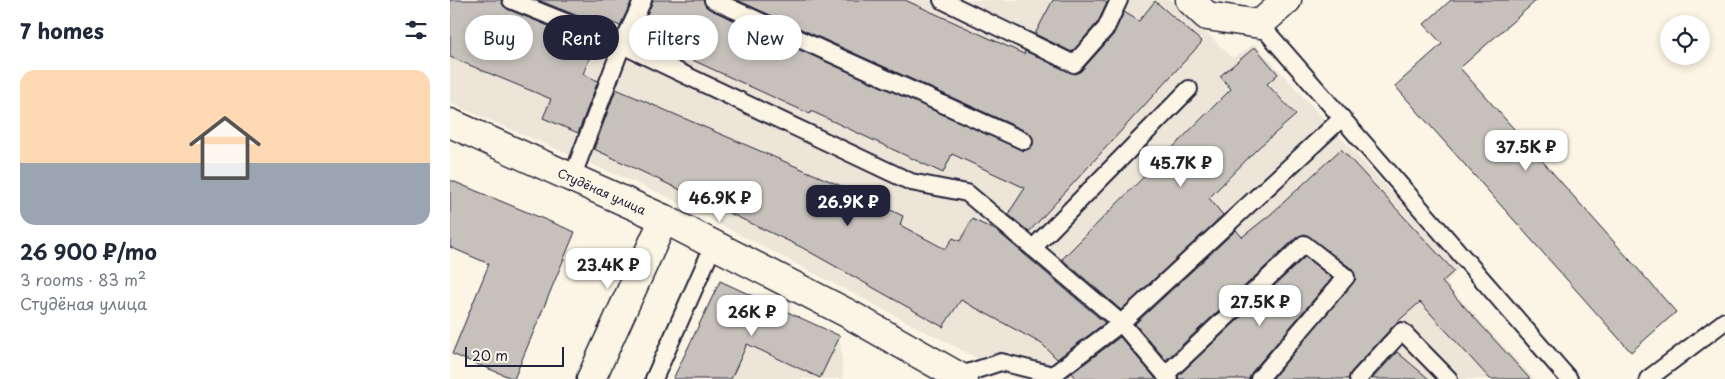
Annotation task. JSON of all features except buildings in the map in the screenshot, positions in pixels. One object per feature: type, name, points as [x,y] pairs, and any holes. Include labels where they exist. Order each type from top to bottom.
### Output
[{"type":"street","points":[[1190,0],[1207,16],[1260,24],[1287,0]]},
{"type":"street","name":"Студёная улица","points":[[450,123],[664,219],[848,313],[960,378]]},
{"type":"street","points":[[591,379],[664,219]]},
{"type":"lane","points":[[511,0],[622,45],[911,182],[967,193],[1121,323],[1167,377],[1304,244],[1346,277],[1259,379]]},
{"type":"lane","points":[[572,178],[622,45],[643,0]]},
{"type":"lane","points":[[713,0],[1024,141]]},
{"type":"lane","points":[[942,0],[1074,64],[1106,28],[1119,0]]},
{"type":"lane","points":[[1260,24],[1569,379]]},
{"type":"lane","points":[[1033,248],[1189,89]]},
{"type":"lane","points":[[960,378],[1001,362],[1053,375],[1121,323],[1342,118]]},
{"type":"lane","points":[[654,379],[714,244]]},
{"type":"lane","points":[[1648,379],[1725,321]]},
{"type":"lane","points":[[1358,379],[1402,332],[1449,379]]},
{"type":"shaded area","points":[[450,0],[1172,0],[1233,58],[1255,44],[1460,267],[1446,284],[1534,379],[1017,379],[666,196],[450,103]]},
{"type":"shaded area","points":[[720,281],[840,336],[843,379],[673,379]]}]
